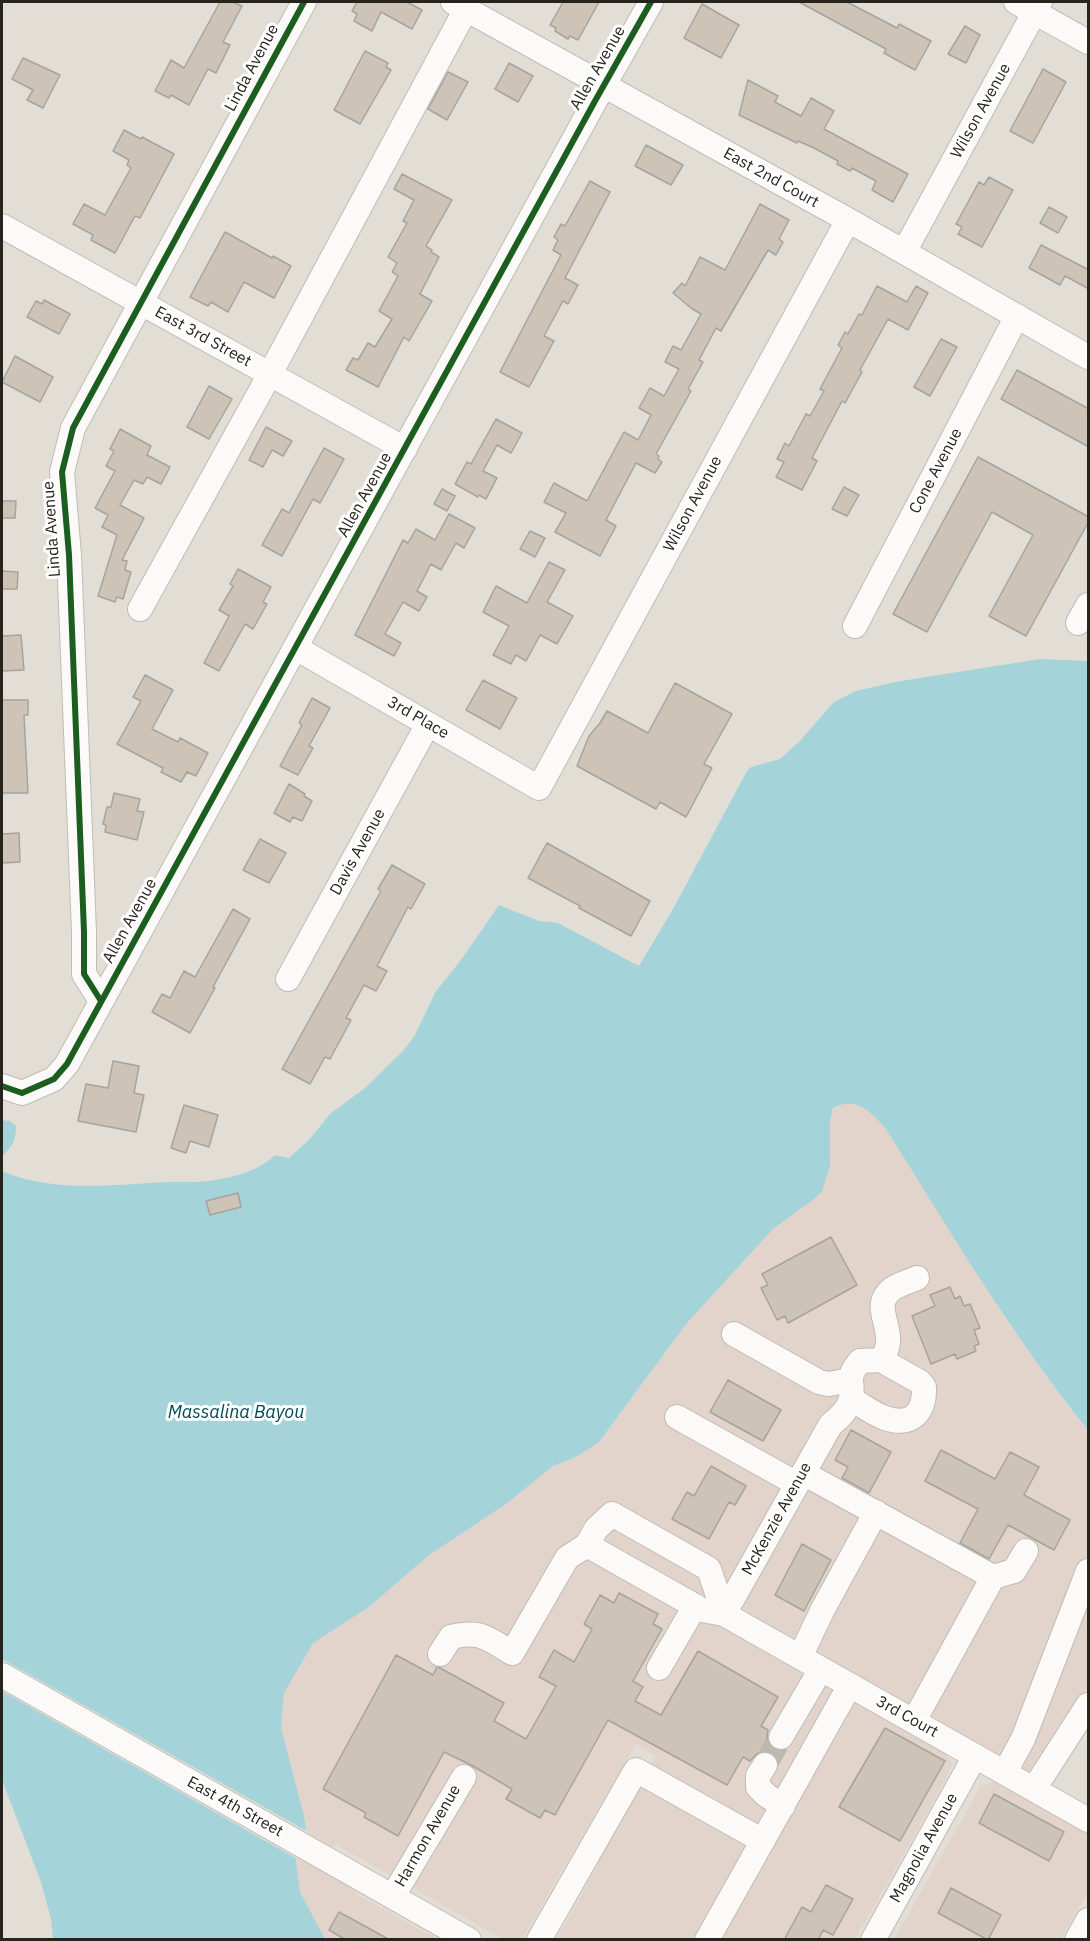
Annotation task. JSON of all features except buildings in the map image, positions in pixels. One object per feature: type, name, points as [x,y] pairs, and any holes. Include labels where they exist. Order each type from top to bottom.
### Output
[{"type":"street","name":"Linda Avenue","points":[[101,1001],[84,974],[69,555],[62,472],[73,428],[304,2]]},
{"type":"street","name":"Allen Avenue","points":[[2,1086],[22,1093],[54,1078],[67,1064],[651,2]]},
{"type":"street","name":"East 2nd Court","points":[[459,5],[848,220],[1089,357]]},
{"type":"street","points":[[140,609],[270,374],[459,5]]},
{"type":"street","points":[[1030,5],[1089,42]]},
{"type":"street","name":"Wilson Avenue","points":[[904,252],[1030,5]]},
{"type":"street","name":"Wilson Avenue","points":[[539,788],[848,220]]},
{"type":"street","name":"East 3rd Street","points":[[2,226],[405,449]]},
{"type":"street","name":"Cone Avenue","points":[[855,626],[1017,316]]},
{"type":"street","name":"3rd Place","points":[[296,648],[539,788]]},
{"type":"street","name":"Davis Avenue","points":[[288,979],[428,724]]},
{"type":"street","points":[[881,1360],[888,1351],[890,1340],[883,1308],[884,1299],[889,1291],[917,1278]]},
{"type":"street","points":[[734,1334],[819,1382],[850,1389],[883,1418],[893,1420],[917,1416],[922,1409],[924,1388],[920,1382],[881,1360],[860,1361],[852,1372],[850,1389]]},
{"type":"street","name":"McKenzie Avenue","points":[[724,1614],[831,1424],[839,1419],[850,1389]]},
{"type":"street","points":[[677,1417],[800,1479],[876,1512],[993,1577],[1014,1571],[1026,1551]]},
{"type":"street","points":[[781,1737],[810,1663],[823,1609],[876,1512]]},
{"type":"street","points":[[440,1654],[451,1637],[465,1634],[480,1634],[512,1653],[567,1558],[587,1545],[596,1529],[612,1514],[709,1569],[724,1614]]},
{"type":"street","name":"3rd Court","points":[[587,1545],[702,1610],[724,1614],[1089,1820]]},
{"type":"street","points":[[914,1721],[993,1577]]},
{"type":"street","points":[[1005,1772],[1023,1739],[1086,1586]]},
{"type":"street","points":[[659,1668],[695,1606]]},
{"type":"street","name":"East 4th Street","points":[[2,1675],[469,1940]]},
{"type":"street","points":[[707,1940],[850,1685]]},
{"type":"street","points":[[1034,1789],[1089,1705]]},
{"type":"street","name":"Magnolia Avenue","points":[[873,1940],[975,1756]]},
{"type":"street","points":[[765,1765],[758,1776],[758,1787],[783,1806]]},
{"type":"street","points":[[539,1940],[636,1770],[763,1841]]},
{"type":"street","name":"Harmon Avenue","points":[[393,1896],[464,1777]]},
{"type":"street","points":[[1077,1940],[1089,1920]]},
{"type":"shaded area","points":[[848,1103],[860,1105],[870,1111],[886,1129],[1005,1318],[1088,1430],[1088,1685],[1041,1779],[746,1612],[742,1606],[715,1624],[945,1753],[953,1764],[855,1939],[557,1939],[598,1865],[596,1858],[656,1756],[636,1744],[522,1939],[503,1939],[335,1844],[332,1849],[307,1836],[281,1727],[284,1693],[313,1642],[369,1607],[428,1556],[506,1504],[553,1466],[576,1457],[605,1435],[687,1323],[773,1229],[813,1200],[830,1166],[830,1120],[833,1108]]},
{"type":"shaded area","points":[[992,1782],[1088,1834],[1088,1892],[1061,1939],[894,1940],[981,1786]]},
{"type":"shaded area","points":[[297,1854],[342,1880],[358,1895],[437,1939],[325,1939],[300,1892],[296,1868]]},
{"type":"water","name":"Massalina Bayou","points":[[1040,659],[1088,661],[1088,1430],[1033,1358],[886,1129],[869,1112],[856,1105],[849,1104],[833,1108],[830,1120],[830,1166],[822,1191],[773,1229],[687,1323],[599,1442],[576,1457],[553,1466],[506,1504],[428,1556],[369,1607],[313,1643],[284,1693],[281,1727],[307,1836],[296,1861],[300,1892],[325,1939],[53,1939],[51,1919],[41,1882],[2,1780],[2,1171],[21,1178],[62,1185],[104,1186],[201,1182],[221,1179],[257,1168],[275,1155],[289,1158],[309,1140],[330,1114],[365,1088],[404,1050],[415,1035],[436,991],[461,960],[499,905],[539,921],[558,923],[639,966],[673,909],[747,771],[751,767],[780,759],[799,742],[834,702],[856,691],[895,682]]},
{"type":"water","points":[[2,1120],[10,1121],[16,1126],[13,1143],[2,1156]]},
{"type":"pier","points":[[2,1659],[310,1833],[299,1860],[2,1691]]},
{"type":"tunnel","points":[[765,1765],[781,1737]]},
{"type":"cycle path","points":[[101,1001],[84,974],[69,555],[62,472],[73,428],[304,2]]},
{"type":"cycle path","points":[[2,1086],[22,1093],[54,1079],[67,1064],[651,2]]}]
